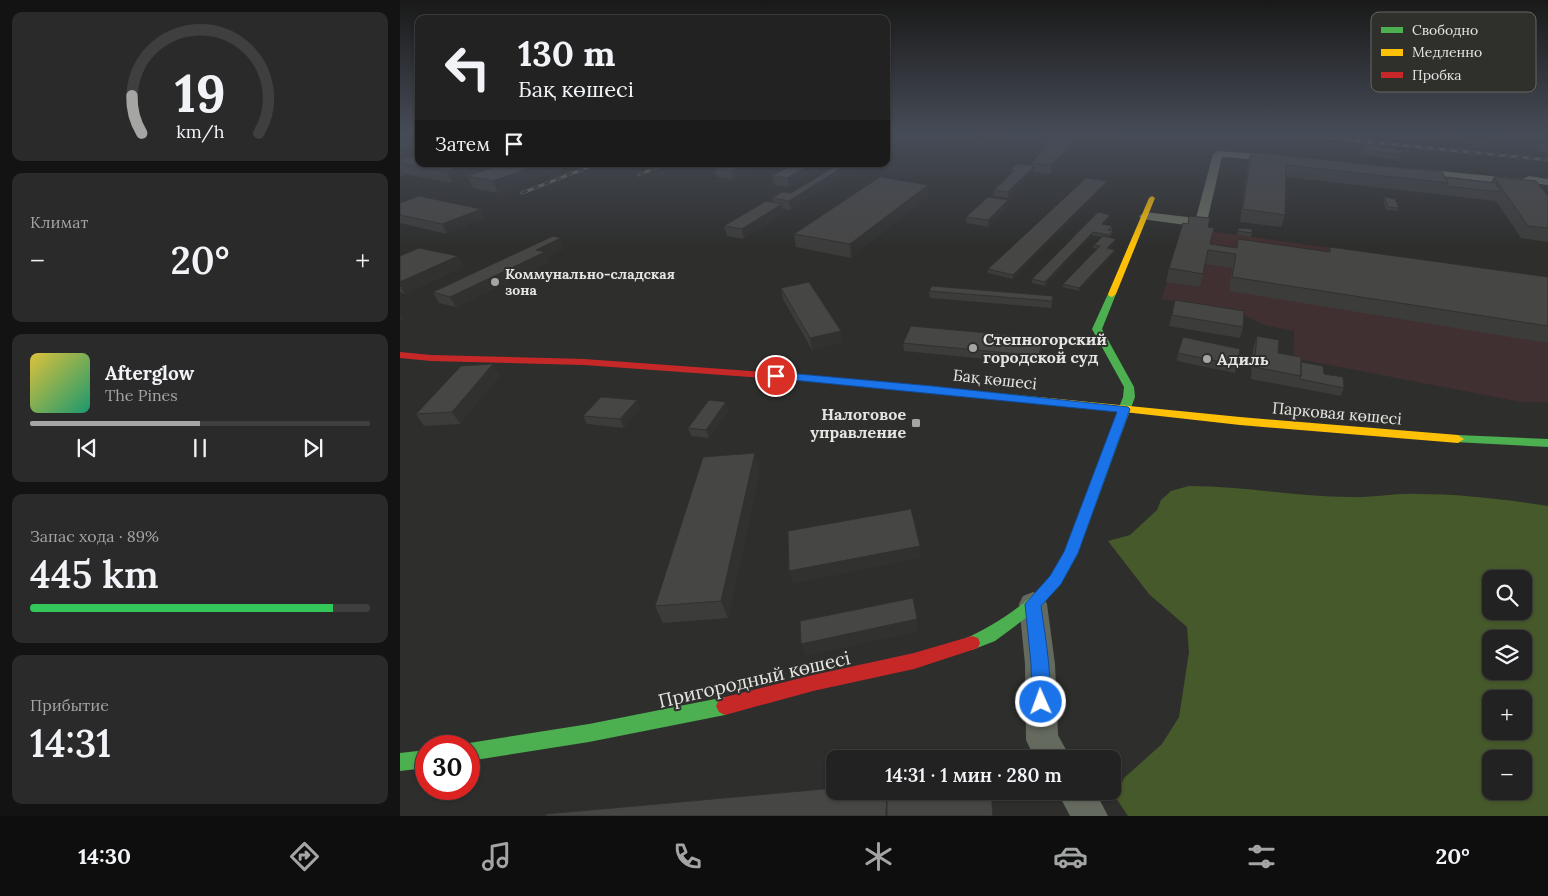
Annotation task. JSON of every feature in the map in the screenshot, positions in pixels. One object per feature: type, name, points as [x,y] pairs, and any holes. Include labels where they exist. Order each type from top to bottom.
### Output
[{"type":"street","points":[[1152,198],[1145,216],[1201,223],[1214,171]]},
{"type":"street","points":[[1409,171],[1525,183],[1529,180],[1548,182]]},
{"type":"street","name":"Пригородный көшесі","points":[[480,750],[736,704],[812,683],[898,666],[954,650],[989,636],[1033,604],[1056,580],[1071,553],[1129,397],[1129,388],[1097,329],[1145,216]]},
{"type":"street","name":"Бақ көшесі","points":[[400,355],[431,358],[584,362],[742,373],[932,389],[1124,409]]},
{"type":"street","name":"Парковая көшесі","points":[[1124,409],[1428,438],[1548,443]]},
{"type":"street","points":[[1033,604],[1040,664],[1042,740],[1048,750]]},
{"type":"street","points":[[400,762],[415,760]]},
{"type":"street","points":[[1080,800],[1090,816]]},
{"type":"shaded area","points":[[1187,228],[1548,278],[1548,402],[1521,402],[1293,358],[1294,331],[1264,325],[1238,312],[1161,299]]},
{"type":"green space","points":[[1189,486],[1209,486],[1331,497],[1400,494],[1449,495],[1482,497],[1548,506],[1548,816],[1128,816],[1117,800],[1121,800],[1121,786],[1124,778],[1162,744],[1179,717],[1189,652],[1187,627],[1149,594],[1108,541],[1130,535],[1157,510],[1161,500],[1171,491]]},
{"type":"building","points":[[482,171],[520,171],[493,181],[467,176]]},
{"type":"building","points":[[781,171],[799,171],[787,178],[772,176]]},
{"type":"building","points":[[827,171],[837,171],[789,201],[772,198],[782,192],[791,193]]},
{"type":"building","points":[[1014,171],[1029,171],[1008,192],[994,190]]},
{"type":"building","points":[[1248,171],[1286,171],[1285,215],[1243,209]]},
{"type":"building","points":[[1341,171],[1442,172],[1448,183]]},
{"type":"building","points":[[880,177],[928,185],[850,244],[794,234]]},
{"type":"building","points":[[1445,177],[1495,183],[1501,192],[1447,186],[1448,183]]},
{"type":"building","points":[[1494,177],[1536,181],[1548,196],[1548,228],[1528,226]]},
{"type":"building","points":[[1086,178],[1107,181],[1013,275],[988,269]]},
{"type":"building","points":[[419,196],[481,209],[442,224],[400,215],[400,203]]},
{"type":"building","points":[[988,197],[1008,200],[988,220],[966,217]]},
{"type":"building","points":[[1384,197],[1395,199],[1399,208],[1388,207]]},
{"type":"building","points":[[766,201],[782,204],[742,229],[724,226]]},
{"type":"building","points":[[1098,212],[1110,215],[1102,224],[1112,226],[1108,230],[1113,231],[1109,235],[1093,232],[1045,282],[1032,279]]},
{"type":"building","points":[[1189,216],[1210,218],[1208,227],[1214,228],[1210,244],[1237,248],[1238,239],[1330,252],[1330,247],[1548,277],[1548,326],[1232,277],[1236,254],[1208,250],[1203,274],[1169,268],[1183,223],[1188,224]]},
{"type":"building","points":[[1238,228],[1252,229],[1252,233],[1238,231]]},
{"type":"building","points":[[553,236],[561,238],[536,250],[545,252],[450,297],[433,292]]},
{"type":"building","points":[[1103,236],[1116,239],[1107,248],[1115,250],[1079,288],[1063,284],[1100,246],[1094,245]]},
{"type":"building","points":[[419,248],[458,256],[400,282],[400,256]]},
{"type":"building","points":[[809,282],[841,331],[810,338],[781,288]]},
{"type":"building","points":[[932,286],[1053,296],[1052,301],[929,291]]},
{"type":"building","points":[[1175,300],[1244,311],[1243,327],[1172,315]]},
{"type":"building","points":[[911,326],[1042,338],[1039,356],[903,343]]},
{"type":"building","points":[[1257,336],[1279,340],[1278,353],[1301,357],[1301,376],[1254,367]]},
{"type":"building","points":[[1183,337],[1240,349],[1237,365],[1178,353]]},
{"type":"building","points":[[1301,362],[1323,366],[1324,374],[1343,377],[1344,388],[1300,379]]},
{"type":"building","points":[[493,364],[452,412],[416,414],[461,366]]},
{"type":"building","points":[[601,397],[637,400],[620,419],[583,416]]},
{"type":"building","points":[[709,400],[726,402],[706,430],[688,428]]},
{"type":"building","points":[[755,453],[721,601],[655,606],[703,457]]},
{"type":"building","points":[[911,509],[920,546],[789,571],[788,531]]},
{"type":"building","points":[[913,598],[917,619],[801,644],[800,621]]},
{"type":"building","points":[[826,789],[826,800],[887,800],[886,816],[545,816],[546,814]]},
{"type":"building","points":[[887,800],[992,800],[993,816],[887,816]]},
{"type":"railway","points":[[400,174],[409,171]]},
{"type":"railway","points":[[522,193],[578,171]]},
{"type":"railway","points":[[639,175],[648,171]]},
{"type":"traffic: fast","points":[[972,643],[989,636],[1033,604],[1056,580],[1071,553],[1129,397],[1129,387],[1097,329],[1112,294]]},
{"type":"traffic: fast","points":[[805,378],[1039,400]]},
{"type":"traffic: fast","points":[[1458,439],[1548,443]]},
{"type":"traffic: fast","points":[[480,750],[589,733],[725,706]]},
{"type":"traffic: fast","points":[[400,762],[415,760]]},
{"type":"traffic: slow","points":[[1112,294],[1152,198]]},
{"type":"traffic: slow","points":[[1039,400],[1240,421],[1458,439]]},
{"type":"traffic: jam","points":[[400,355],[431,358],[584,362],[805,378]]},
{"type":"traffic: jam","points":[[725,706],[813,683],[914,661],[972,643]]},
{"type":"place","name":"Коммунально-сладская зона","points":[[495,282]]},
{"type":"place","name":"Степногорский городской суд","points":[[973,348]]},
{"type":"place","name":"Адиль","points":[[1207,359]]},
{"type":"place","name":"Налоговое управление","points":[[916,423]]},
{"type":"route","points":[[776,376],[932,389],[1124,409],[1118,428],[1108,448],[1098,484],[1071,553],[1056,580],[1033,604],[1040,664],[1041,702]]}]
